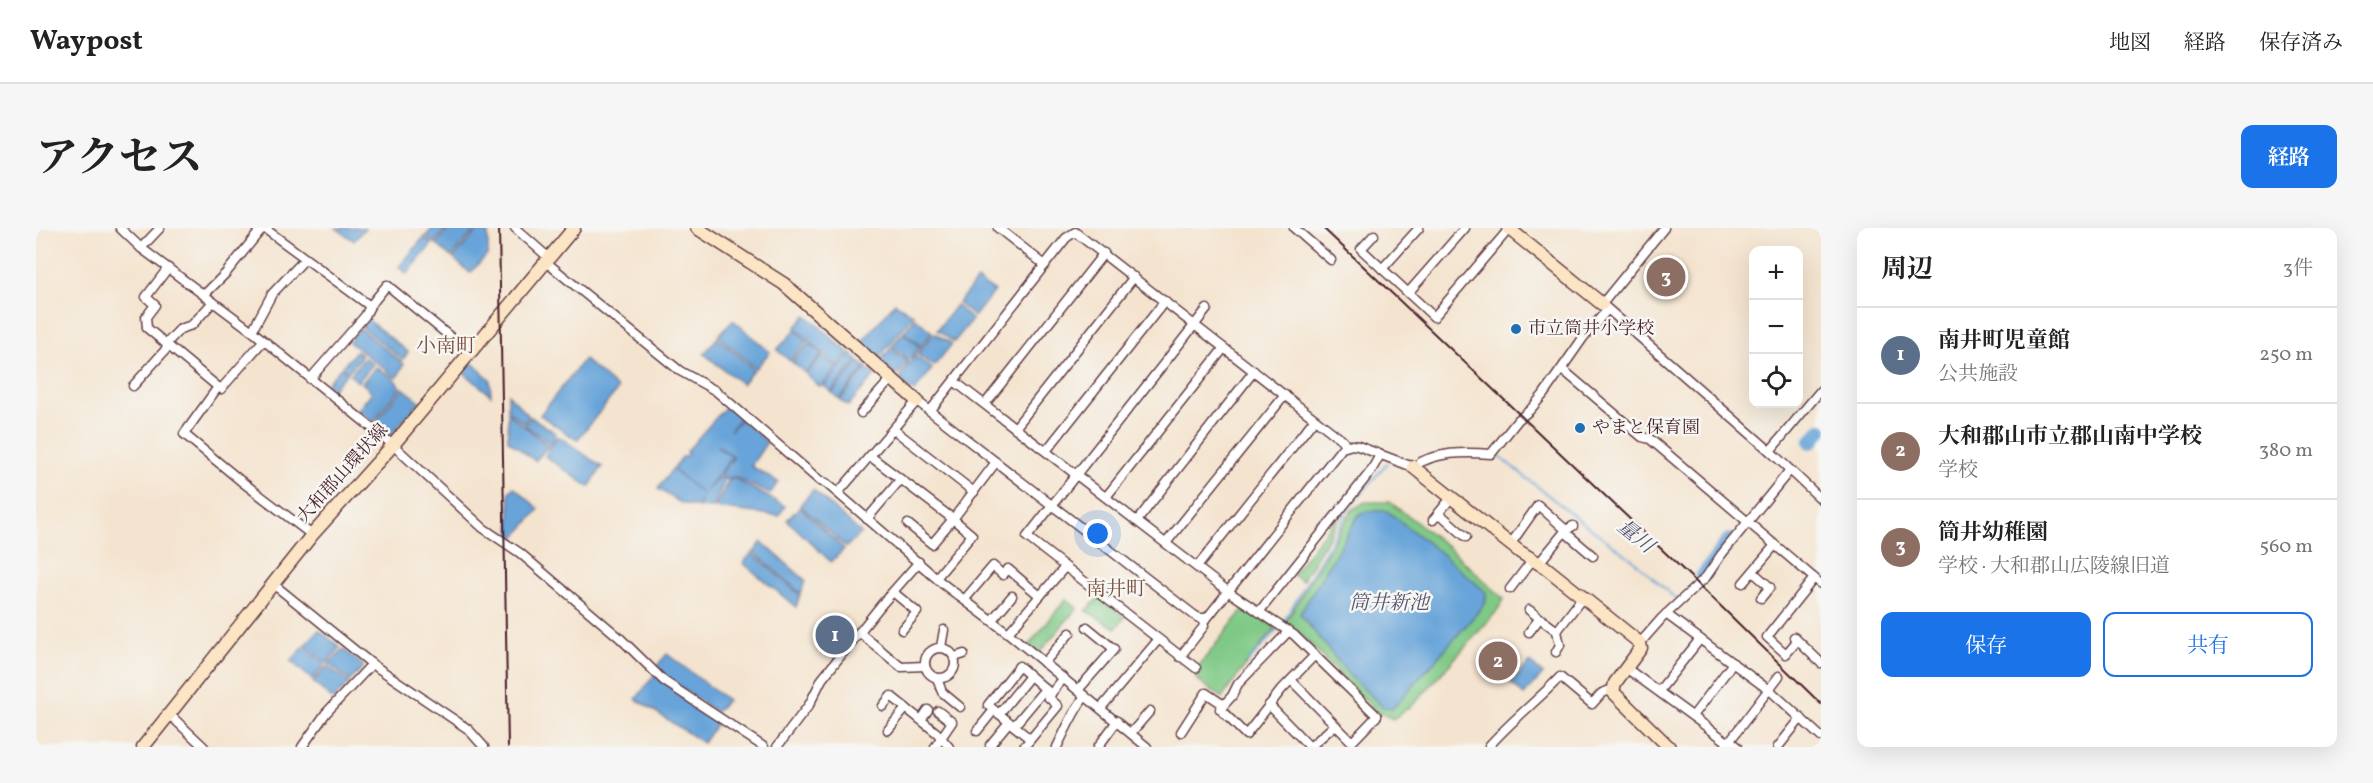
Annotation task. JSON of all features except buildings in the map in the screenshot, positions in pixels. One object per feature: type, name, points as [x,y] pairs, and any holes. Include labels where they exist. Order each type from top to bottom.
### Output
[{"type":"street","points":[[120,228],[141,248],[252,331],[393,445],[483,528],[520,553],[620,638],[664,681],[764,747]]},
{"type":"street","points":[[141,248],[160,228]]},
{"type":"street","points":[[204,296],[226,273],[258,230],[264,228],[370,306]]},
{"type":"street","points":[[515,228],[548,260],[680,371],[716,391],[799,464],[838,493],[936,578],[992,620],[1147,747]]},
{"type":"street","name":"大和郡山環状線","points":[[144,747],[272,583],[393,445],[574,228]]},
{"type":"street","points":[[697,228],[784,284],[916,401],[1194,615],[1203,619]]},
{"type":"street","points":[[999,228],[1045,265]]},
{"type":"street","points":[[1294,228],[1331,260]]},
{"type":"street","points":[[1382,269],[1419,228]]},
{"type":"street","points":[[1408,292],[1465,228]]},
{"type":"street","points":[[1413,467],[1427,460],[1459,453],[1493,451],[1543,394],[1604,307],[1664,228]]},
{"type":"street","points":[[1374,235],[1361,249],[1434,317],[1509,229],[1604,307],[1770,451],[1821,499]]},
{"type":"street","points":[[930,411],[1045,265],[1067,231],[1080,234],[1347,446]]},
{"type":"street","points":[[985,404],[1104,253]]},
{"type":"street","points":[[252,331],[272,294],[305,259]]},
{"type":"street","points":[[168,268],[146,297],[155,304],[146,317],[147,328],[218,387],[221,389],[264,341]]},
{"type":"street","points":[[1016,428],[1134,277]]},
{"type":"street","points":[[310,379],[366,316],[370,306],[387,285],[470,353]]},
{"type":"street","points":[[1046,451],[1165,301]]},
{"type":"street","points":[[133,386],[180,329],[192,325],[213,302]]},
{"type":"street","points":[[1196,668],[1027,537],[1207,309]]},
{"type":"street","points":[[1106,497],[1224,348]]},
{"type":"street","points":[[1562,369],[1642,436],[1650,439],[1818,581],[1767,637],[1786,654],[1796,639],[1821,663]]},
{"type":"street","points":[[1137,521],[1254,371]]},
{"type":"street","points":[[861,413],[891,379]]},
{"type":"street","points":[[954,381],[1229,592],[1284,628],[1377,716],[1352,742],[1291,680]]},
{"type":"street","points":[[218,387],[184,434],[312,535]]},
{"type":"street","points":[[1770,451],[1821,390]]},
{"type":"street","points":[[1166,543],[1285,395]]},
{"type":"street","points":[[838,493],[916,401]]},
{"type":"street","points":[[1197,567],[1314,420]]},
{"type":"street","points":[[893,429],[974,492]]},
{"type":"street","points":[[1203,619],[1212,614],[1339,452],[1347,446],[1358,446],[1413,467],[1510,545],[1536,561],[1640,643]]},
{"type":"street","points":[[1259,612],[1371,471],[1380,455]]},
{"type":"street","points":[[870,456],[972,535],[936,578]]},
{"type":"street","points":[[908,524],[932,544],[996,462]]},
{"type":"street","points":[[1490,747],[1502,731],[1524,713],[1560,677],[1592,704],[1602,693],[1613,689],[1639,651],[1640,643],[1666,614],[1701,583],[1746,521],[1790,470]]},
{"type":"street","points":[[867,519],[900,480]]},
{"type":"street","points":[[1451,498],[1436,517],[1466,537]]},
{"type":"street","points":[[1510,545],[1538,505],[1568,530],[1593,556]]},
{"type":"street","points":[[1510,589],[1568,530]]},
{"type":"street","points":[[1743,583],[1775,545]]},
{"type":"street","points":[[777,747],[809,705],[818,685],[859,632],[919,562]]},
{"type":"street","points":[[965,599],[993,566],[1003,575],[1008,569],[1040,596]]},
{"type":"street","points":[[1008,633],[1065,567]]},
{"type":"street","points":[[1753,572],[1770,586],[1761,598]]},
{"type":"street","points":[[272,583],[372,664],[468,729],[484,747]]},
{"type":"street","points":[[893,592],[917,612],[902,630]]},
{"type":"street","points":[[992,620],[1012,596]]},
{"type":"street","points":[[1557,632],[1583,597]]},
{"type":"street","points":[[1529,610],[1557,632],[1560,645],[1556,652]]},
{"type":"street","points":[[1666,614],[1769,689],[1821,737]]},
{"type":"street","points":[[1528,632],[1540,618]]},
{"type":"street","points":[[1180,657],[1204,626],[1203,619]]},
{"type":"street","points":[[1059,746],[1082,693],[1113,649],[1087,627]]},
{"type":"street","points":[[1284,628],[1220,709],[1246,735],[1269,705],[1315,655]]},
{"type":"street","points":[[941,647],[944,630]]},
{"type":"street","points":[[859,632],[901,667],[906,669],[925,666]]},
{"type":"street","points":[[1044,663],[1070,633]]},
{"type":"street","points":[[1659,691],[1700,639]]},
{"type":"street","points":[[1101,708],[1158,640]]},
{"type":"street","points":[[941,647],[948,649],[955,657],[956,663],[953,672],[946,677],[937,678],[930,674],[925,666],[928,654],[935,648],[941,647]]},
{"type":"street","points":[[955,657],[964,654]]},
{"type":"street","points":[[1693,716],[1733,663]]},
{"type":"street","points":[[302,747],[326,713],[372,664]]},
{"type":"street","points":[[1030,739],[988,705],[1018,666],[1048,691]]},
{"type":"street","points":[[1626,668],[1730,744],[1779,676]]},
{"type":"street","points":[[977,731],[1030,676]]},
{"type":"street","points":[[937,678],[942,692],[960,707]]},
{"type":"street","points":[[990,745],[1064,678]]},
{"type":"street","points":[[1613,689],[1619,700],[1669,747]]},
{"type":"street","points":[[1024,747],[1058,705],[1048,697],[1048,691]]},
{"type":"street","points":[[1181,732],[1206,693],[1224,705]]},
{"type":"street","points":[[884,706],[891,696],[949,747]]},
{"type":"street","points":[[1269,705],[1310,747],[1335,725]]},
{"type":"street","points":[[888,730],[906,708]]},
{"type":"street","points":[[921,720],[928,710]]},
{"type":"street","points":[[935,747],[952,722],[938,711]]},
{"type":"street","points":[[1131,733],[1150,711]]},
{"type":"street","points":[[170,715],[204,747]]},
{"type":"street","points":[[1778,747],[1801,718]]},
{"type":"street","points":[[1098,747],[1117,721]]},
{"type":"green space","points":[[1349,502],[1302,581],[1292,574]]},
{"type":"green space","name":"筒井新池","points":[[1365,502],[1390,502],[1448,547],[1504,599],[1497,611],[1414,704],[1393,719],[1377,712],[1292,626],[1285,623],[1352,510]],"holes":[[[1486,599],[1485,604],[1393,708]]]},
{"type":"green space","points":[[1099,597],[1125,617],[1116,628],[1086,611]]},
{"type":"green space","points":[[1066,599],[1077,608],[1039,653],[1029,645]]},
{"type":"green space","points":[[1245,607],[1276,628],[1222,698],[1196,679],[1199,675],[1195,671]]},
{"type":"water","points":[[336,228],[365,228],[354,241]]},
{"type":"water","points":[[433,228],[447,228],[434,243],[426,236]]},
{"type":"water","points":[[450,228],[477,228],[451,257],[436,244]]},
{"type":"water","points":[[480,228],[488,228],[488,254],[470,273],[453,258]]},
{"type":"water","points":[[424,237],[432,244],[407,274],[399,267]]},
{"type":"water","points":[[977,280],[994,291],[974,317],[958,303]]},
{"type":"water","points":[[895,303],[914,315],[877,360],[860,344]]},
{"type":"water","points":[[956,305],[972,320],[954,342],[937,330]]},
{"type":"water","points":[[806,315],[849,353],[838,367],[795,328]]},
{"type":"water","points":[[915,318],[932,332],[921,346],[904,332]]},
{"type":"water","points":[[367,319],[408,352],[403,360],[362,327]]},
{"type":"water","points":[[733,320],[770,352],[756,368],[718,336]]},
{"type":"water","points":[[359,328],[404,364],[397,378],[349,342]]},
{"type":"water","points":[[795,330],[807,341],[790,361],[777,350]]},
{"type":"water","points":[[903,333],[920,347],[909,360],[892,346]]},
{"type":"water","points":[[934,333],[952,344],[934,366],[917,354]]},
{"type":"water","points":[[717,338],[754,369],[742,384],[704,354]]},
{"type":"water","points":[[809,343],[822,354],[805,373],[792,362]]},
{"type":"water","points":[[891,348],[908,362],[896,376],[879,362]]},
{"type":"water","points":[[356,351],[362,356],[348,372],[342,367]]},
{"type":"water","points":[[851,354],[858,360],[831,392],[824,386]]},
{"type":"water","points":[[822,356],[837,368],[822,386],[819,386],[806,374]]},
{"type":"water","points":[[915,356],[932,369],[914,392],[900,381],[902,378],[900,376]]},
{"type":"water","points":[[365,358],[373,364],[358,382],[350,375]]},
{"type":"water","points":[[584,359],[618,389],[577,440],[540,415]]},
{"type":"water","points":[[471,362],[490,379],[491,395],[464,373]]},
{"type":"water","points":[[859,362],[866,367],[839,399],[832,393]]},
{"type":"water","points":[[376,367],[392,377],[401,387],[372,422],[358,410],[372,392],[362,383]]},
{"type":"water","points":[[341,368],[347,373],[332,389],[326,384]]},
{"type":"water","points":[[867,368],[875,375],[848,406],[840,400]]},
{"type":"water","points":[[403,388],[420,401],[390,436],[374,423]]},
{"type":"water","points":[[508,394],[529,416],[524,423],[508,411]]},
{"type":"water","points":[[727,405],[740,417],[730,431],[741,419],[767,442],[751,466],[778,482],[770,494],[735,477],[726,478],[720,475],[734,457],[718,446],[732,457],[706,491],[719,477],[725,479],[713,508],[699,507],[702,498],[697,506],[691,506],[681,503],[658,489],[672,469],[704,495],[673,469],[682,457],[688,455],[686,452]]},
{"type":"water","points":[[508,413],[549,446],[535,461],[508,440]]},
{"type":"water","points":[[531,417],[556,433],[551,444],[525,425]]},
{"type":"water","points":[[557,437],[602,467],[589,487],[545,456]]},
{"type":"water","points":[[733,478],[785,506],[779,516],[715,508],[729,479]]},
{"type":"water","points":[[514,487],[539,509],[511,542],[509,492]]},
{"type":"water","points":[[813,490],[861,533],[846,547],[800,505]]},
{"type":"water","points":[[800,507],[844,549],[831,562],[787,520]]},
{"type":"water","name":"筒井新池","points":[[1367,511],[1387,511],[1486,592],[1485,604],[1393,708],[1383,707],[1349,675],[1300,614],[1358,516]]},
{"type":"water","points":[[762,542],[806,581],[800,593],[754,552]]},
{"type":"water","points":[[752,553],[800,595],[796,607],[743,563]]},
{"type":"water","points":[[319,630],[340,647],[327,663],[305,645]]},
{"type":"water","points":[[304,647],[325,664],[312,680],[291,661]]},
{"type":"water","points":[[343,649],[364,666],[350,681],[329,664]]},
{"type":"water","points":[[667,654],[727,700],[716,712],[656,670]]},
{"type":"water","points":[[1530,662],[1543,674],[1524,695],[1511,683]]},
{"type":"water","points":[[327,666],[349,683],[333,700],[313,682]]},
{"type":"water","points":[[654,675],[718,721],[703,743],[636,699]]},
{"type":"waterway","name":"量川","points":[[1811,442],[1821,430]]},
{"type":"waterway","name":"量川","points":[[1495,453],[1632,559],[1675,598],[1680,597]]},
{"type":"waterway","name":"量川","points":[[1282,624],[1348,509],[1387,463]]},
{"type":"waterway","name":"量川","points":[[1702,577],[1729,540]]},
{"type":"waterway","name":"量川","points":[[1248,662],[1279,628]]},
{"type":"railway","points":[[499,228],[508,747]]},
{"type":"railway","points":[[1323,228],[1694,580],[1821,704]]},
{"type":"place","name":"筒井幼稚園","points":[[1666,277]]},
{"type":"place","name":"市立筒井小学校","points":[[1516,329]]},
{"type":"place","name":"やまと保育園","points":[[1580,428]]},
{"type":"place","name":"南井町児童館","points":[[835,635]]},
{"type":"place","name":"大和郡山市立郡山南中学校","points":[[1498,661]]},
{"type":"district","name":"小南町","points":[[446,347]]},
{"type":"district","name":"南井町","points":[[1116,590]]}]
